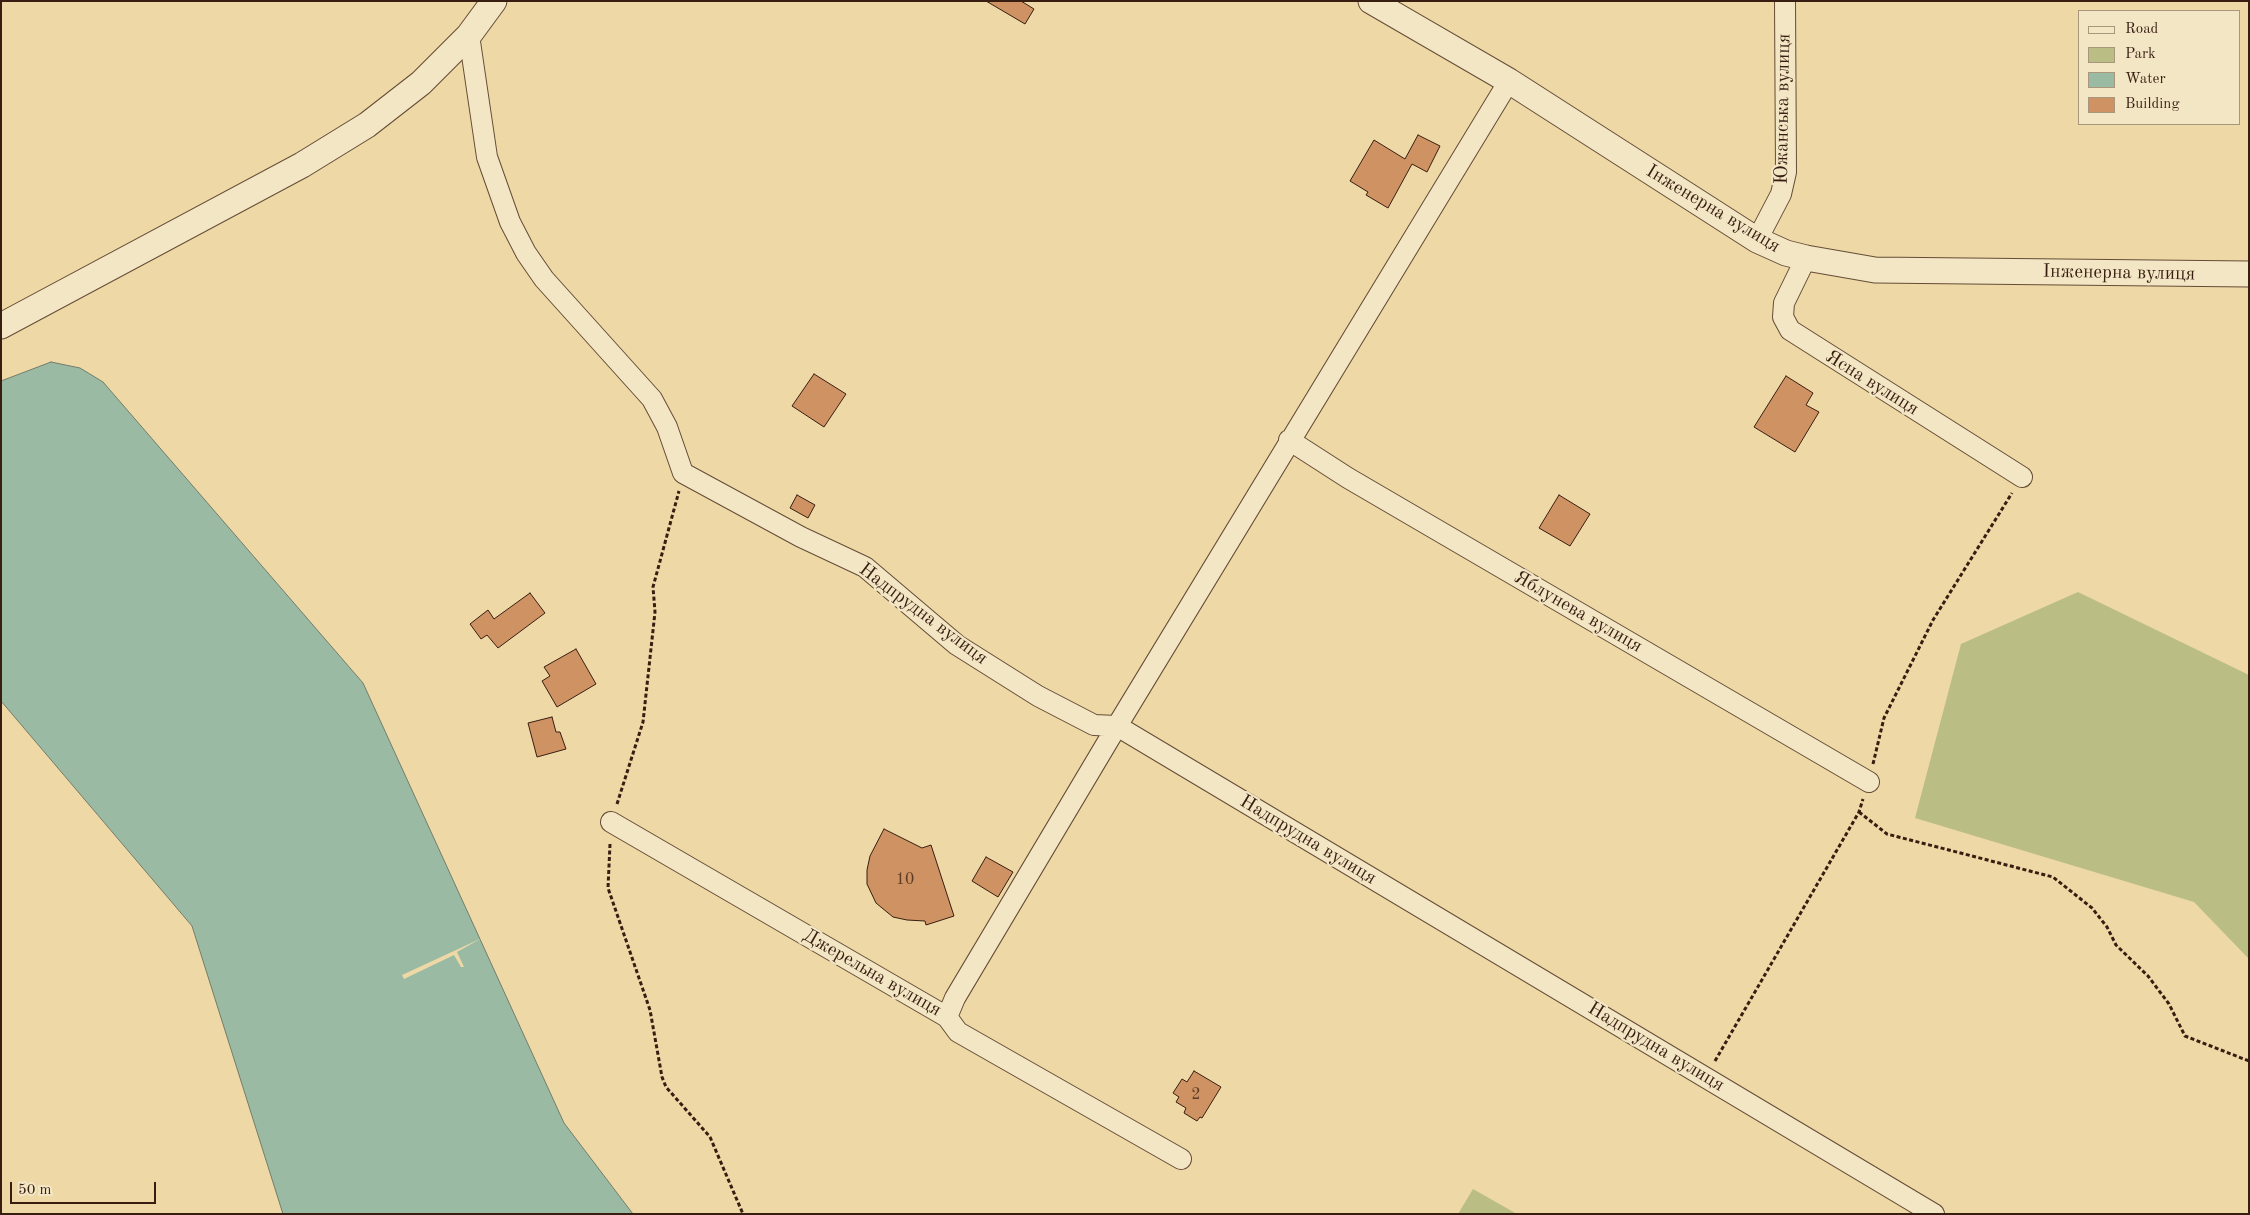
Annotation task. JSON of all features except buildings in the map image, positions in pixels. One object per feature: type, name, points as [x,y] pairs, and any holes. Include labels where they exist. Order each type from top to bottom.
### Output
[{"type":"street","points":[[1,326],[302,165],[367,125],[421,83],[469,35],[494,1]]},
{"type":"street","name":"Інженерна вулиця","points":[[1371,1],[1509,82],[1758,240],[1786,253],[1875,270],[2249,274]]},
{"type":"street","name":"Южанська вулиця","points":[[1758,240],[1781,194],[1786,172],[1785,1]]},
{"type":"street","name":"Надпрудна вулиця","points":[[469,35],[487,158],[510,222],[526,253],[544,279],[652,399],[667,427],[683,474],[802,537],[865,567],[958,645],[1038,696],[1094,725],[1117,726],[1934,1214]]},
{"type":"street","points":[[947,1017],[954,998],[1117,726],[1289,440],[1509,82]]},
{"type":"street","name":"Ясна вулиця","points":[[1806,258],[1784,303],[1783,317],[1790,330],[2022,477]]},
{"type":"street","name":"Яблунева вулиця","points":[[1289,440],[1348,478],[1869,782]]},
{"type":"street","name":"Джерельна вулиця","points":[[611,822],[947,1017],[958,1032],[1181,1159]]},
{"type":"path","points":[[1858,812],[1887,834],[2053,877],[2092,908],[2107,927],[2116,945],[2153,983],[2169,1004],[2185,1036],[2249,1060]]},
{"type":"green space","points":[[2078,592],[2249,675],[2249,959],[2194,902],[1915,818],[1961,644]]},
{"type":"green space","points":[[1473,1189],[1517,1214],[1458,1214]]},
{"type":"water","points":[[51,362],[80,368],[103,382],[363,683],[564,1123],[633,1214],[283,1214],[192,926],[1,701],[1,381]]},
{"type":"pier","points":[[482,938],[457,952],[464,967],[461,967],[454,955],[404,979],[402,975]]}]
